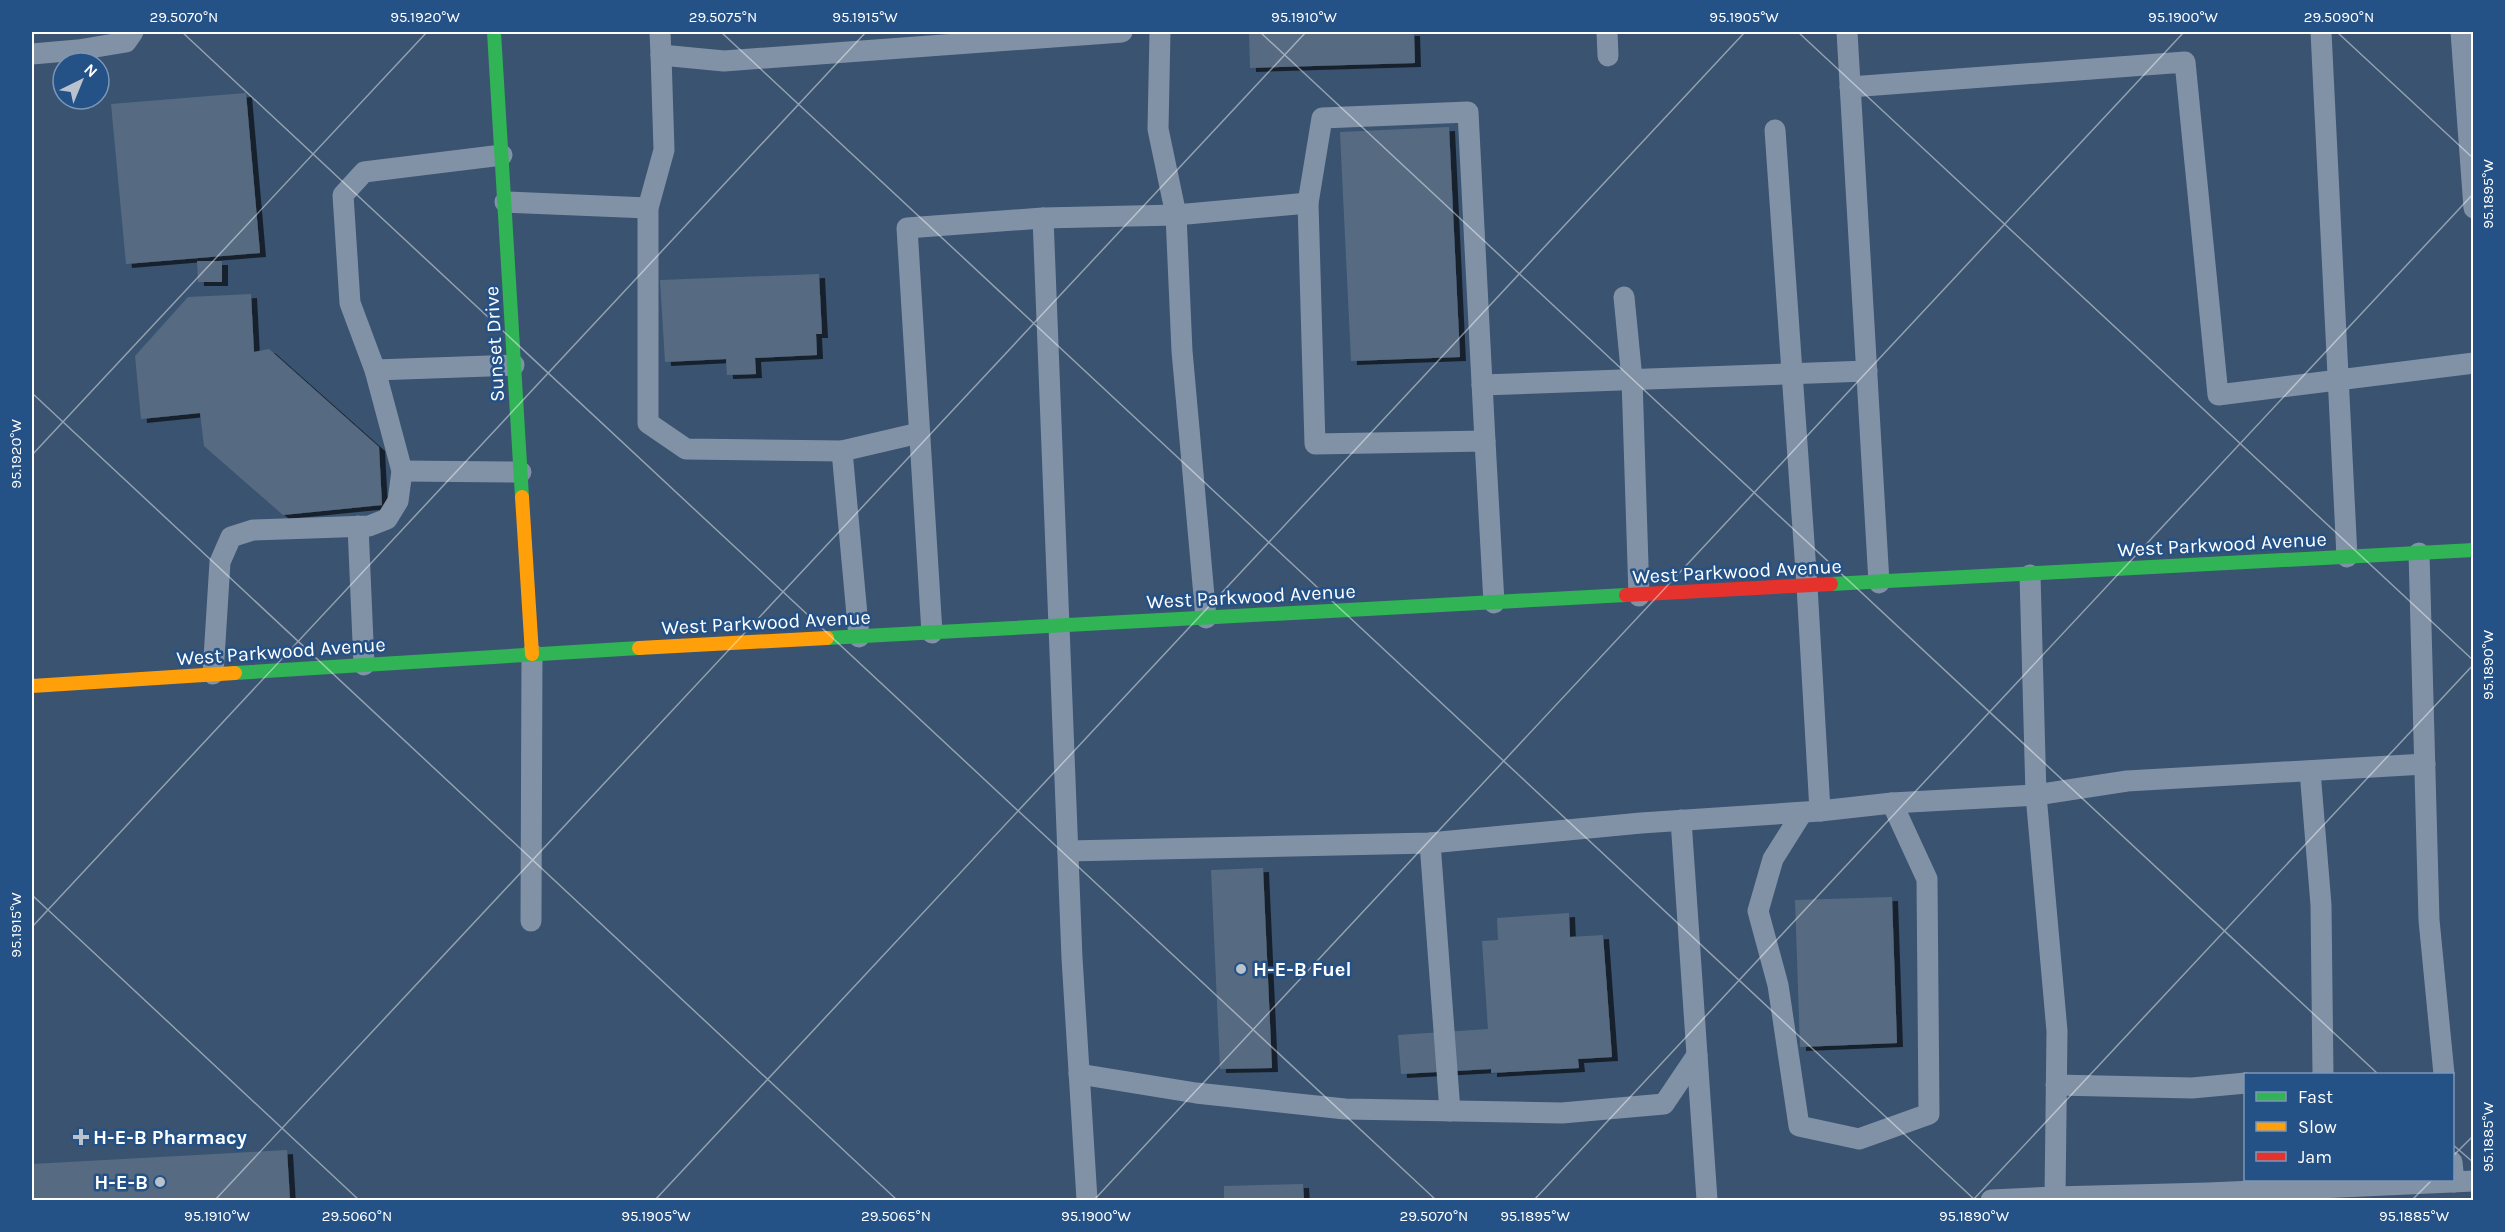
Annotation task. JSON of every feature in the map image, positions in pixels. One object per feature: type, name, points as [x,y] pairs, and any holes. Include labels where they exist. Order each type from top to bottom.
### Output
[{"type":"main road","name":"Sunset Drive","points":[[494,32],[532,654]]},
{"type":"main road","name":"West Parkwood Avenue","points":[[32,686],[532,654],[2474,550]]},
{"type":"lane","points":[[32,54],[78,50],[126,42],[133,32]]},
{"type":"lane","points":[[660,32],[664,150],[648,208],[648,423],[686,449],[842,451],[919,433]]},
{"type":"lane","points":[[661,55],[724,61],[1122,32]]},
{"type":"lane","points":[[1160,32],[1158,129],[1176,215],[1182,351],[1206,618]]},
{"type":"lane","points":[[1607,32],[1608,56]]},
{"type":"lane","points":[[1846,32],[1879,583]]},
{"type":"lane","points":[[2321,32],[2337,380],[2348,557]]},
{"type":"lane","points":[[2461,32],[2474,208]]},
{"type":"lane","points":[[1850,87],[2185,62],[2218,395],[2474,363]]},
{"type":"lane","points":[[1485,441],[1315,444],[1308,203],[1322,118],[1468,112],[1494,603]]},
{"type":"lane","points":[[1775,130],[1807,586],[1811,812],[1773,859],[1758,911],[1778,985],[1799,1126],[1860,1139],[1929,1114],[1927,879],[1892,803]]},
{"type":"lane","points":[[213,674],[220,562],[231,537],[253,530],[369,526],[387,519],[398,501],[402,471],[375,370],[350,303],[343,195],[364,172],[502,154]]},
{"type":"lane","points":[[505,202],[648,208]]},
{"type":"lane","points":[[932,633],[906,228],[1043,218],[1176,215],[1308,203]]},
{"type":"lane","points":[[1043,218],[1068,851],[1087,1200]]},
{"type":"lane","points":[[1624,297],[1632,379],[1639,596]]},
{"type":"lane","points":[[375,370],[514,365]]},
{"type":"lane","points":[[1482,385],[1866,371]]},
{"type":"lane","points":[[842,451],[859,637]]},
{"type":"lane","points":[[402,471],[521,472]]},
{"type":"lane","points":[[358,526],[364,665]]},
{"type":"lane","points":[[2419,553],[2429,920],[2444,1073]]},
{"type":"lane","points":[[2030,575],[2036,795],[2056,1031],[2054,1199]]},
{"type":"lane","points":[[531,921],[532,654]]},
{"type":"lane","points":[[1068,851],[1430,843],[1681,820],[1811,812],[1892,803],[2036,795],[2127,781],[2425,764]]},
{"type":"lane","points":[[2310,771],[2321,905],[2323,1073]]},
{"type":"lane","points":[[1681,820],[1707,1200]]},
{"type":"lane","points":[[1430,843],[1450,1111]]},
{"type":"lane","points":[[1079,1074],[1196,1093],[1346,1109],[1562,1113],[1664,1104],[1697,1055]]},
{"type":"lane","points":[[2056,1085],[2192,1088],[2244,1083]]},
{"type":"lane","points":[[1991,1200],[2054,1199],[2375,1181]]},
{"type":"building","points":[[1249,32],[1414,32],[1415,63],[1250,68]]},
{"type":"building","points":[[246,93],[260,253],[126,264],[111,104]]},
{"type":"building","points":[[1449,127],[1460,357],[1351,361],[1340,132]]},
{"type":"building","points":[[197,261],[222,261],[222,282],[198,282]]},
{"type":"building","points":[[819,274],[822,334],[816,334],[817,355],[755,358],[756,374],[727,375],[726,359],[665,362],[660,280]]},
{"type":"building","points":[[251,294],[254,352],[269,349],[379,447],[382,505],[283,515],[204,446],[200,413],[141,419],[135,356],[188,297]]},
{"type":"building","name":"H-E-B Fuel","points":[[1263,868],[1272,1068],[1220,1069],[1211,870]]},
{"type":"building","points":[[1892,897],[1897,1043],[1800,1047],[1795,900]]},
{"type":"building","points":[[1569,913],[1570,937],[1603,935],[1612,1057],[1578,1059],[1579,1068],[1491,1073],[1491,1069],[1401,1074],[1398,1035],[1488,1029],[1482,941],[1498,940],[1497,918]]},
{"type":"building","name":"H-E-B","points":[[287,1150],[290,1200],[32,1200],[32,1164]]},
{"type":"building","points":[[1303,1184],[1304,1200],[1224,1200],[1224,1186]]},
{"type":"traffic: fast","points":[[494,32],[522,497]]},
{"type":"traffic: fast","points":[[1831,584],[2474,550]]},
{"type":"traffic: fast","points":[[827,638],[1626,595]]},
{"type":"traffic: fast","points":[[235,673],[639,648]]},
{"type":"traffic: slow","points":[[522,497],[532,654]]},
{"type":"traffic: slow","points":[[639,648],[827,638]]},
{"type":"traffic: slow","points":[[32,686],[235,673]]},
{"type":"traffic: jam","points":[[1626,595],[1831,584]]},
{"type":"place","name":"H-E-B Fuel","points":[[1241,969]]},
{"type":"place","name":"H-E-B Pharmacy","points":[[81,1137]]},
{"type":"place","name":"H-E-B","points":[[160,1182]]}]
